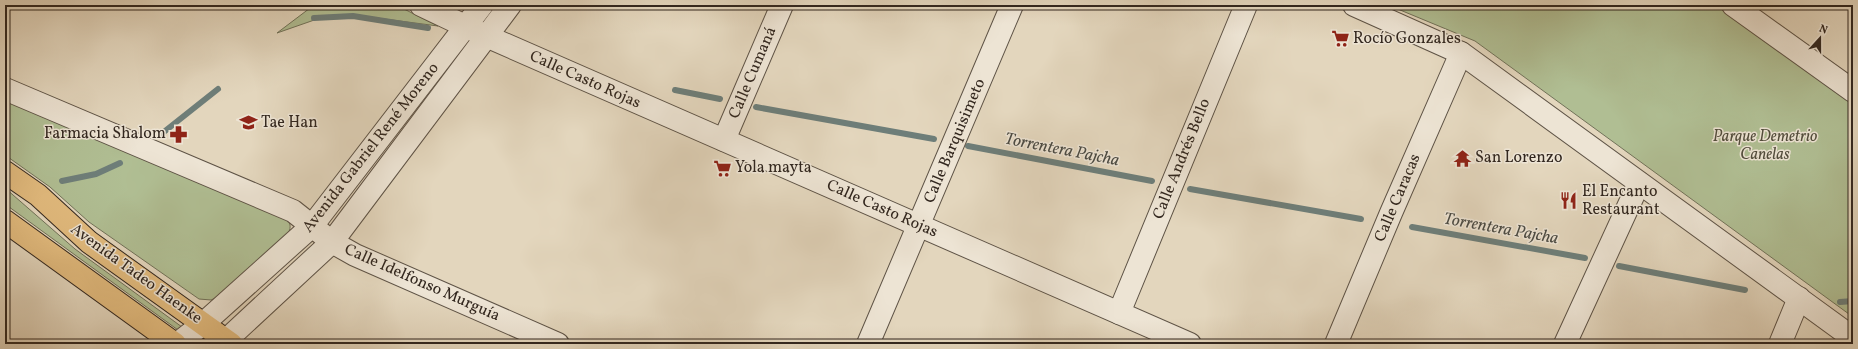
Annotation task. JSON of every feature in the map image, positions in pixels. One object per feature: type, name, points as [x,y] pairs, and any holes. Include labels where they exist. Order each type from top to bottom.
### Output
[{"type":"main road","name":"Avenida Tadeo Haenke","points":[[5,172],[38,195],[89,242],[204,323],[227,343]]},
{"type":"main road","points":[[5,220],[176,344]]},
{"type":"street","name":"Calle Casto Rojas","points":[[421,5],[486,36],[1190,344]]},
{"type":"street","name":"Avenida Gabriel René Moreno","points":[[176,344],[204,323],[312,226],[482,5]]},
{"type":"street","name":"Avenida Gabriel René Moreno","points":[[227,343],[332,242],[510,5]]},
{"type":"street","name":"Calle Cumaná","points":[[724,140],[782,5]]},
{"type":"street","name":"Calle Barquisimeto","points":[[868,344],[1012,5]]},
{"type":"street","name":"Calle Andrés Bello","points":[[1118,313],[1246,5]]},
{"type":"street","points":[[1354,5],[1461,53],[1853,338]]},
{"type":"street","points":[[1733,5],[1851,84]]},
{"type":"street","name":"Calle Caracas","points":[[1336,344],[1461,53]]},
{"type":"street","name":"Calle Idelfonso Murguía","points":[[5,89],[293,212],[332,242],[355,255],[558,344]]},
{"type":"street","points":[[1565,344],[1639,183]]},
{"type":"street","points":[[1780,344],[1799,298]]},
{"type":"green space","points":[[314,5],[396,5],[438,26],[354,15],[337,15],[320,18],[277,33]]},
{"type":"green space","name":"Parque Demetrio Canelas","points":[[1388,5],[1720,5],[1853,101],[1853,317],[1475,41]]},
{"type":"green space","points":[[5,99],[285,217],[290,226],[287,236],[220,296],[211,300],[199,299],[89,222],[50,187],[5,155]]},
{"type":"green space","points":[[5,188],[75,249],[182,327],[178,330],[5,204]]},
{"type":"waterway","name":"Torrentera Pajcha","points":[[314,18],[353,16],[428,28]]},
{"type":"waterway","name":"Torrentera Pajcha","points":[[160,135],[218,89]]},
{"type":"waterway","name":"Torrentera Pajcha","points":[[675,90],[720,99]]},
{"type":"waterway","name":"Torrentera Pajcha","points":[[756,107],[934,139]]},
{"type":"waterway","name":"Torrentera Pajcha","points":[[968,146],[1152,181]]},
{"type":"waterway","name":"Torrentera Pajcha","points":[[62,181],[96,174],[120,163]]},
{"type":"waterway","name":"Torrentera Pajcha","points":[[1190,189],[1361,219]]},
{"type":"waterway","name":"Torrentera Pajcha","points":[[1412,227],[1585,258]]},
{"type":"waterway","name":"Torrentera Pajcha","points":[[1619,266],[1745,290]]},
{"type":"waterway","name":"Torrentera Pajcha","points":[[1840,302],[1853,301]]},
{"type":"place","name":"Rocío Gonzales","points":[[1340,39]]},
{"type":"place","name":"Tae Han","points":[[248,123]]},
{"type":"place","name":"Farmacia Shalom","points":[[179,134]]},
{"type":"place","name":"San Lorenzo","points":[[1462,158]]},
{"type":"place","name":"Yola mayta","points":[[722,168]]},
{"type":"place","name":"El Encanto Restaurant","points":[[1569,201]]}]
